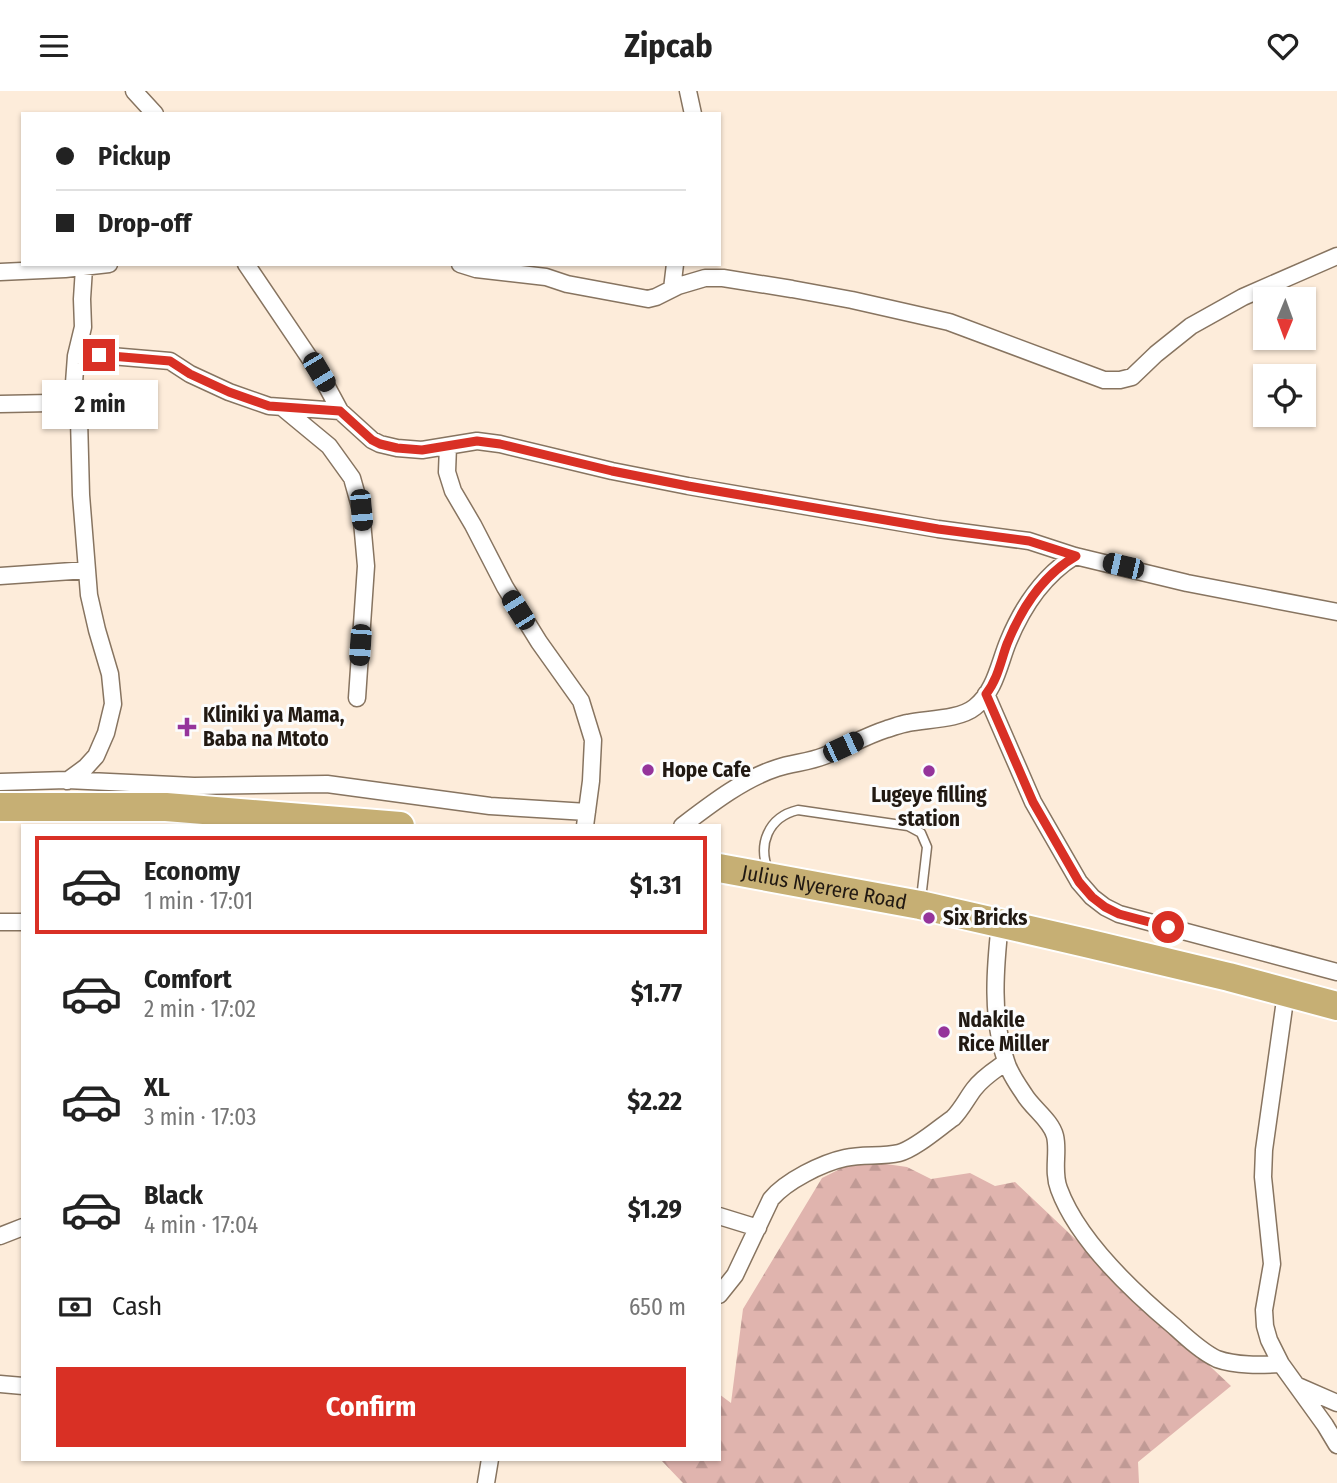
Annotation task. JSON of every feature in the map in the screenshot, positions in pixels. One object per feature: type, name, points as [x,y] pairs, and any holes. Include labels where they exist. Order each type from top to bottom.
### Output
[{"type":"highway","points":[[0,807],[166,807],[375,824]]},
{"type":"highway","name":"Julius Nyerere Road","points":[[721,868],[920,905],[1229,977],[1337,1006]]},
{"type":"street","points":[[134,91],[153,112]]},
{"type":"street","points":[[688,91],[693,112]]},
{"type":"street","points":[[467,266],[546,277],[567,284],[648,299],[705,278],[723,278],[852,300],[949,322],[1104,380],[1120,380],[1132,377],[1191,326],[1243,297],[1337,257]]},
{"type":"street","points":[[0,272],[96,266]]},
{"type":"street","points":[[247,266],[319,372],[340,411],[380,444],[409,450],[477,441],[500,444],[688,486],[938,529],[1029,541],[1076,556],[1187,583],[1337,612]]},
{"type":"street","points":[[672,289],[675,266]]},
{"type":"street","points":[[54,808],[67,780],[86,768],[96,756],[113,704],[110,674],[89,594],[81,495],[79,419],[74,383],[76,356],[83,327],[84,268]]},
{"type":"street","points":[[76,356],[99,355],[170,361],[190,374],[229,392],[269,406],[340,411]]},
{"type":"street","points":[[0,404],[51,403]]},
{"type":"street","points":[[283,408],[329,446],[352,478],[361,510],[366,566],[356,698]]},
{"type":"street","points":[[0,782],[67,780],[194,786],[327,784],[586,819],[593,740],[581,701],[539,642],[505,587],[453,491],[447,472],[447,446]]},
{"type":"street","points":[[685,824],[715,802],[777,768],[822,757],[886,729],[975,708],[996,678],[1008,642],[1026,605],[1059,566],[1076,556]]},
{"type":"street","points":[[0,576],[87,570]]},
{"type":"street","points":[[986,694],[1033,802],[1079,882],[1092,897],[1119,914],[1337,972]]},
{"type":"street","points":[[0,922],[21,922]]},
{"type":"street","points":[[1000,923],[995,991],[1006,1062],[1024,1096],[1056,1137],[1056,1178],[1068,1208],[1088,1239],[1128,1286],[1212,1356],[1243,1364],[1281,1364]]},
{"type":"street","points":[[1286,993],[1266,1125],[1263,1177],[1272,1264],[1264,1310],[1265,1327],[1281,1364],[1337,1445]]},
{"type":"street","points":[[721,1293],[736,1275],[771,1199],[779,1189],[795,1179],[845,1158],[900,1153],[908,1149],[953,1118],[974,1088],[1006,1062]]},
{"type":"street","points":[[721,1217],[758,1228]]},
{"type":"street","points":[[0,1236],[21,1228]]},
{"type":"street","points":[[0,1384],[21,1386]]},
{"type":"street","points":[[1295,1385],[1337,1403]]},
{"type":"street","points":[[486,1483],[490,1461]]},
{"type":"lane","points":[[771,877],[763,858],[767,836],[770,826],[789,813],[798,810],[908,826],[921,833],[927,847],[920,905]]},
{"type":"green space","points":[[858,1160],[907,1167],[931,1179],[970,1173],[995,1186],[1015,1182],[1231,1386],[1138,1462],[1139,1483],[683,1483],[662,1461],[721,1461],[721,1396],[731,1403],[743,1309],[822,1178]]},
{"type":"place","name":"Kliniki ya Mama, Baba na Mtoto","points":[[187,727]]},
{"type":"place","name":"Hope Cafe","points":[[648,770]]},
{"type":"place","name":"Lugeye filling station","points":[[929,771]]},
{"type":"place","name":"Six Bricks","points":[[929,918]]},
{"type":"place","name":"Ndakile Rice Miller","points":[[944,1032]]},
{"type":"route","points":[[99,355],[170,361],[190,374],[229,392],[269,406],[340,411],[372,440],[397,448],[422,450],[477,441],[500,444],[688,486],[938,529],[1029,541],[1076,556],[1059,566],[1020,614],[996,678],[986,694],[1033,802],[1079,882],[1105,907],[1119,914],[1168,927]]}]
